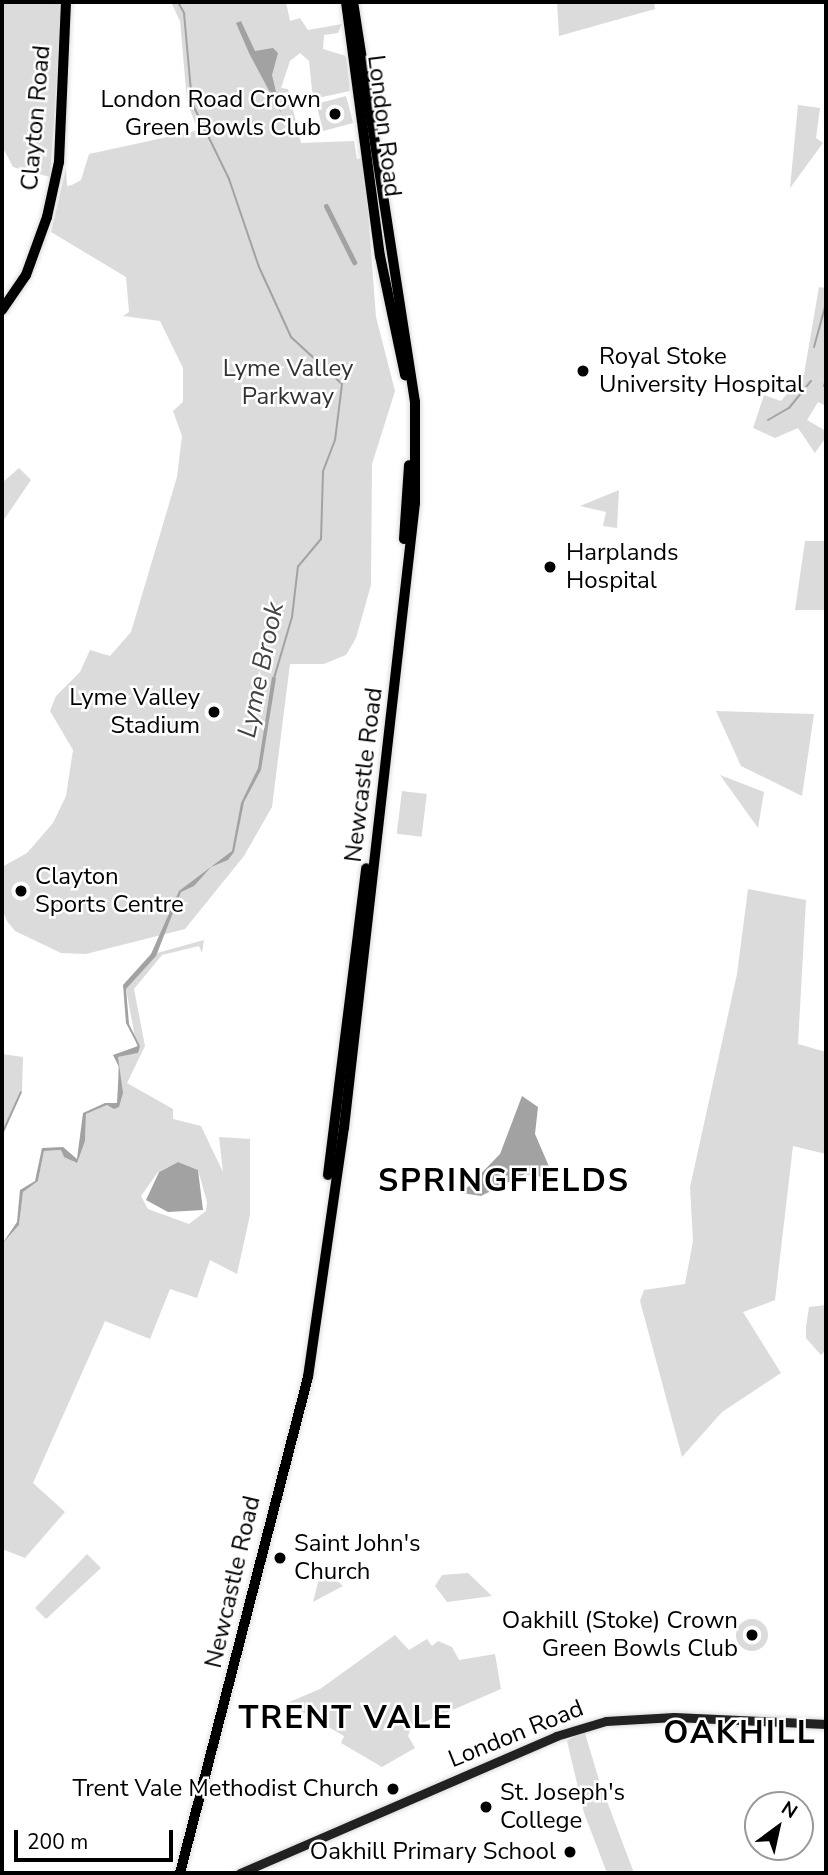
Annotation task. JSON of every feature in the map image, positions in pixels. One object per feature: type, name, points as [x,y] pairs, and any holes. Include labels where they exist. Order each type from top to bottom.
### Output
[{"type":"highway","name":"London Road","points":[[346,2],[370,127]]},
{"type":"highway","name":"London Road","points":[[353,2],[385,255]]},
{"type":"highway","name":"Newcastle Road","points":[[180,1873],[308,1377],[412,498],[409,404],[385,255]]},
{"type":"highway","name":"Newcastle Road","points":[[324,1243],[329,1167],[351,1052],[365,909]]},
{"type":"main road","name":"Clayton Road","points":[[2,310],[26,275],[47,217],[59,162],[66,2]]},
{"type":"main road","name":"London Road","points":[[240,1873],[556,1736],[606,1721],[674,1717],[826,1724]]},
{"type":"green space","points":[[2,2],[62,2],[50,177],[13,167],[2,146]]},
{"type":"green space","name":"Lyme Valley Parkway","points":[[171,2],[286,2],[290,21],[300,18],[308,30],[342,24],[338,33],[324,35],[323,49],[346,56],[350,91],[313,99],[309,61],[300,53],[290,61],[281,88],[288,89],[301,143],[354,141],[357,159],[364,158],[376,317],[395,391],[372,464],[371,585],[356,638],[346,655],[324,664],[290,664],[272,807],[244,856],[185,929],[86,954],[61,953],[15,931],[7,921],[2,909],[2,867],[27,853],[53,823],[66,796],[73,750],[50,711],[56,696],[80,672],[90,650],[110,656],[131,632],[177,477],[182,436],[173,411],[183,402],[183,368],[160,321],[123,316],[129,312],[126,277],[51,232],[66,168],[67,186],[81,180],[89,154],[195,131],[200,137],[187,101],[180,21]]},
{"type":"green space","points":[[557,2],[654,2],[655,9],[559,36]]},
{"type":"green space","name":"London Road Crown Green Bowls Club","points":[[346,96],[353,123],[323,131],[316,104]]},
{"type":"green space","points":[[798,105],[820,108],[816,138],[823,143],[790,188]]},
{"type":"green space","points":[[819,287],[826,288],[826,406],[818,402],[807,420],[826,431],[826,437],[815,453],[798,428],[775,438],[753,428],[764,395],[781,401],[804,374]]},
{"type":"green space","points":[[19,468],[31,480],[3,521],[2,483]]},
{"type":"green space","points":[[619,490],[617,528],[603,526],[606,512],[580,506]]},
{"type":"green space","points":[[805,541],[826,541],[826,610],[795,610]]},
{"type":"green space","points":[[716,711],[814,714],[802,796],[741,766]]},
{"type":"green space","points":[[720,775],[764,792],[758,828]]},
{"type":"green space","points":[[402,791],[427,794],[422,837],[397,834]]},
{"type":"green space","points":[[748,889],[806,900],[798,1044],[826,1052],[826,1154],[793,1146],[775,1300],[743,1312],[781,1373],[722,1412],[682,1457],[640,1301],[644,1290],[685,1284],[693,1241],[690,1187],[737,974]]},
{"type":"green space","points":[[204,940],[202,953],[199,946],[162,955],[134,989],[145,1046],[127,1083],[173,1109],[173,1119],[201,1126],[223,1172],[219,1137],[250,1139],[250,1215],[237,1274],[210,1260],[197,1298],[170,1289],[150,1339],[105,1321],[33,1483],[65,1512],[25,1558],[2,1549],[2,1244],[19,1225],[23,1192],[38,1181],[44,1151],[62,1150],[75,1163],[85,1141],[86,1114],[107,1105],[119,1107],[118,1057],[138,1053],[126,989],[157,953]],"holes":[[[178,1162],[198,1170],[207,1202],[206,1211],[189,1224],[148,1209],[141,1196],[158,1172]]]},
{"type":"green space","points":[[2,1054],[23,1057],[22,1090],[2,1134]]},
{"type":"green space","points":[[826,1305],[826,1350],[821,1355],[806,1338],[806,1327],[809,1307]]},
{"type":"green space","points":[[87,1554],[101,1568],[46,1619],[35,1608]]},
{"type":"green space","points":[[322,1567],[343,1586],[313,1602]]},
{"type":"green space","points":[[468,1573],[492,1596],[447,1602],[435,1586],[442,1575]]},
{"type":"green space","name":"Oakhill (Stoke) Crown Green Bowls Club","points":[[752,1619],[763,1624],[768,1635],[763,1646],[752,1651],[741,1646],[736,1635],[741,1624]]},
{"type":"green space","points":[[395,1635],[409,1650],[427,1639],[432,1646],[438,1641],[452,1647],[459,1660],[495,1654],[501,1689],[411,1728],[408,1736],[415,1748],[382,1767],[341,1743],[344,1736],[287,1703],[320,1689]]},
{"type":"green space","points":[[584,1730],[599,1780],[634,1873],[607,1873],[584,1813],[567,1741]]},
{"type":"shaded area","points":[[241,21],[255,51],[273,48],[278,53],[272,75],[281,113],[249,53],[236,23]]},
{"type":"shaded area","points":[[272,677],[276,678],[261,770],[244,802],[234,852],[228,860],[211,867],[194,886],[181,892],[156,956],[126,989],[129,1024],[140,1046],[138,1053],[118,1057],[123,1093],[119,1107],[114,1109],[107,1105],[86,1114],[85,1141],[77,1163],[64,1157],[61,1150],[44,1151],[38,1181],[23,1192],[19,1225],[2,1244],[17,1222],[20,1190],[35,1181],[42,1148],[63,1147],[77,1159],[83,1113],[105,1103],[117,1103],[119,1067],[113,1055],[138,1046],[126,1023],[123,985],[151,954],[179,891],[232,851],[241,803],[258,768]]},
{"type":"shaded area","points":[[522,1096],[538,1107],[535,1134],[551,1171],[548,1178],[525,1174],[481,1196],[462,1193],[500,1154]]},
{"type":"shaded area","points":[[178,1162],[198,1170],[203,1210],[168,1212],[146,1200],[159,1172]]},
{"type":"waterway","name":"Lyme Brook","points":[[178,2],[184,13],[192,103],[229,179],[259,267],[291,337],[342,384],[335,440],[323,472],[321,539],[298,566],[292,617],[274,678]]},
{"type":"waterway","points":[[326,206],[354,262]]},
{"type":"waterway","points":[[814,347],[826,303]]},
{"type":"waterway","points":[[824,386],[826,379]]},
{"type":"waterway","points":[[768,420],[789,408],[811,381]]},
{"type":"waterway","points":[[2,1134],[21,1092]]},
{"type":"place","name":"London Road Crown Green Bowls Club","points":[[335,114]]},
{"type":"place","name":"Royal Stoke University Hospital","points":[[583,371]]},
{"type":"place","name":"Harplands Hospital","points":[[550,567]]},
{"type":"place","name":"Lyme Valley Stadium","points":[[214,712]]},
{"type":"place","name":"Clayton Sports Centre","points":[[21,891]]},
{"type":"place","name":"Saint John's Church","points":[[280,1558]]},
{"type":"place","name":"Oakhill (Stoke) Crown Green Bowls Club","points":[[752,1635]]},
{"type":"place","name":"Trent Vale Methodist Church","points":[[393,1789]]},
{"type":"place","name":"St. Joseph's College","points":[[486,1807]]},
{"type":"place","name":"Oakhill Primary School","points":[[570,1852]]},
{"type":"district","name":"SPRINGFIELDS","points":[[504,1181]]},
{"type":"district","name":"TRENT VALE","points":[[346,1718]]},
{"type":"district","name":"OAKHILL","points":[[740,1733]]}]
